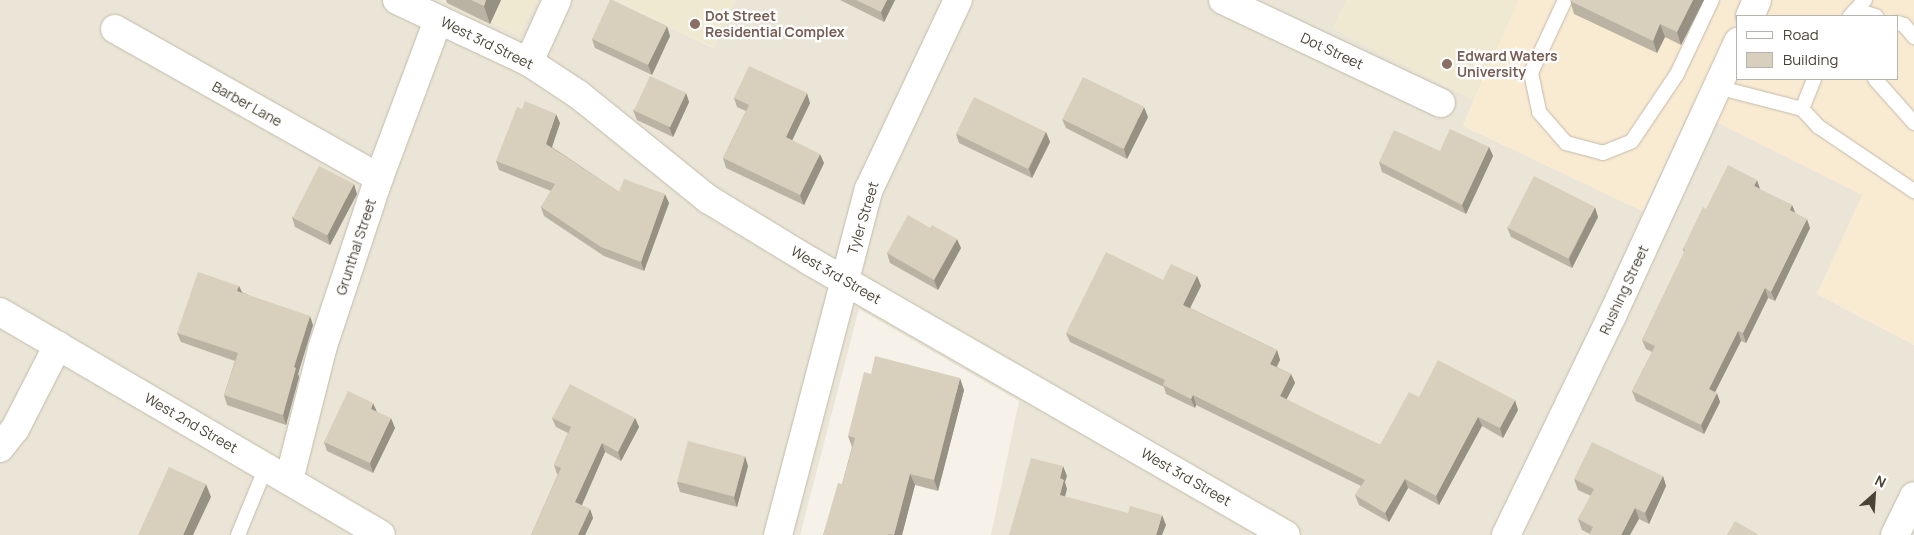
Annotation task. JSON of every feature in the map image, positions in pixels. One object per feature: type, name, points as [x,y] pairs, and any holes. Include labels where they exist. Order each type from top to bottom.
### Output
[{"type":"street","name":"West 3rd Street","points":[[397,0],[529,62],[579,96],[708,199],[1286,535]]},
{"type":"street","points":[[529,62],[557,0]]},
{"type":"street","name":"Tyler Street","points":[[778,535],[869,189],[958,0]]},
{"type":"street","name":"Dot Street","points":[[1223,0],[1441,103]]},
{"type":"street","points":[[1750,15],[1757,0]]},
{"type":"street","name":"Grunthal Street","points":[[278,474],[323,346],[378,178],[438,20]]},
{"type":"street","name":"Barber Lane","points":[[115,29],[378,178]]},
{"type":"street","name":"Rushing Street","points":[[1506,535],[1612,316],[1736,46]]},
{"type":"street","name":"West 2nd Street","points":[[0,312],[381,535]]},
{"type":"street","points":[[0,448],[15,429],[58,345]]},
{"type":"street","points":[[1895,535],[1912,506]]},
{"type":"lane","points":[[1565,0],[1531,73],[1539,112],[1566,143],[1603,153],[1632,141],[1677,74],[1712,0]]},
{"type":"lane","points":[[1857,9],[1873,15]]},
{"type":"lane","points":[[1899,24],[1914,37]]},
{"type":"lane","points":[[1802,109],[1814,80]]},
{"type":"lane","points":[[1876,80],[1914,124]]},
{"type":"lane","points":[[1717,87],[1802,109],[1818,127],[1914,191]]},
{"type":"lane","points":[[238,535],[278,474]]},
{"type":"shaded area","points":[[0,0],[442,0],[519,35],[537,0],[615,0],[713,48],[736,0],[1347,0],[1333,28],[1474,100],[1463,126],[1643,211],[1690,109],[1863,195],[1817,294],[1914,345],[1914,535],[991,535],[1019,401],[859,309],[800,535],[0,535]]},
{"type":"shaded area","points":[[442,0],[537,0],[519,35]]},
{"type":"shaded area","name":"Dot Street Residential Complex","points":[[615,0],[736,0],[714,48]]},
{"type":"shaded area","name":"Edward Waters University","points":[[1347,0],[1519,0],[1474,100],[1333,28]]},
{"type":"shaded area","points":[[1519,0],[1914,0],[1914,345],[1817,294],[1862,195],[1690,109],[1642,211],[1463,126]]},
{"type":"building","points":[[471,0],[486,0],[484,6]]},
{"type":"building","points":[[610,0],[667,26],[648,65],[592,39]]},
{"type":"building","points":[[856,0],[887,0],[881,12]]},
{"type":"building","points":[[1570,0],[1693,0],[1677,32],[1660,24],[1653,41]]},
{"type":"building","points":[[749,66],[807,93],[786,137],[820,154],[800,195],[723,158],[749,105],[734,98]]},
{"type":"building","points":[[650,76],[686,93],[670,127],[634,110]]},
{"type":"building","points":[[1083,77],[1144,107],[1124,149],[1062,119]]},
{"type":"building","points":[[974,97],[1046,132],[1028,169],[956,134]]},
{"type":"building","points":[[525,101],[556,114],[546,144],[619,192],[624,179],[665,194],[641,262],[601,247],[541,207],[555,184],[496,161],[517,107],[522,109]]},
{"type":"building","points":[[1450,129],[1489,147],[1462,205],[1379,162],[1394,130],[1440,151]]},
{"type":"building","points":[[1728,165],[1757,180],[1754,186],[1792,205],[1790,210],[1807,219],[1771,292],[1765,288],[1743,333],[1738,331],[1709,389],[1717,393],[1701,425],[1632,391],[1655,346],[1642,340],[1685,250],[1683,249],[1703,207],[1706,209]]},
{"type":"building","points":[[319,166],[354,184],[327,235],[293,218]]},
{"type":"building","points":[[1534,176],[1595,207],[1568,259],[1508,228]]},
{"type":"building","points":[[908,215],[930,228],[932,225],[957,239],[934,280],[887,253]]},
{"type":"building","points":[[1106,252],[1163,280],[1171,264],[1197,276],[1183,305],[1277,350],[1270,364],[1291,374],[1280,396],[1380,445],[1409,392],[1419,397],[1438,360],[1515,400],[1500,428],[1478,417],[1436,496],[1405,479],[1385,513],[1355,495],[1365,480],[1193,395],[1191,399],[1163,385],[1165,380],[1066,333]]},
{"type":"building","points":[[198,272],[239,286],[237,291],[310,316],[294,367],[296,368],[283,415],[224,395],[238,353],[177,333]]},
{"type":"building","points":[[875,356],[960,378],[934,480],[910,474],[894,535],[823,535],[838,483],[842,484],[855,438],[848,436],[864,372],[871,374]]},
{"type":"building","points":[[570,384],[635,418],[618,452],[602,443],[575,502],[590,509],[578,535],[531,535],[561,468],[554,465],[571,427],[552,418]]},
{"type":"building","points":[[348,391],[373,403],[371,409],[391,418],[370,463],[324,442]]},
{"type":"building","points":[[688,441],[745,456],[734,497],[677,482]]},
{"type":"building","points":[[1592,442],[1663,476],[1645,513],[1635,508],[1621,535],[1589,535],[1593,527],[1578,519],[1594,489],[1574,479]]},
{"type":"building","points":[[1031,458],[1063,466],[1060,478],[1064,480],[1060,495],[1128,513],[1130,506],[1162,515],[1156,535],[1009,535]]},
{"type":"building","points":[[169,467],[206,484],[183,535],[138,535]]},
{"type":"building","points":[[1735,521],[1759,535],[1727,535]]},
{"type":"place","name":"Dot Street Residential Complex","points":[[695,24]]},
{"type":"place","name":"Edward Waters University","points":[[1447,64]]}]
